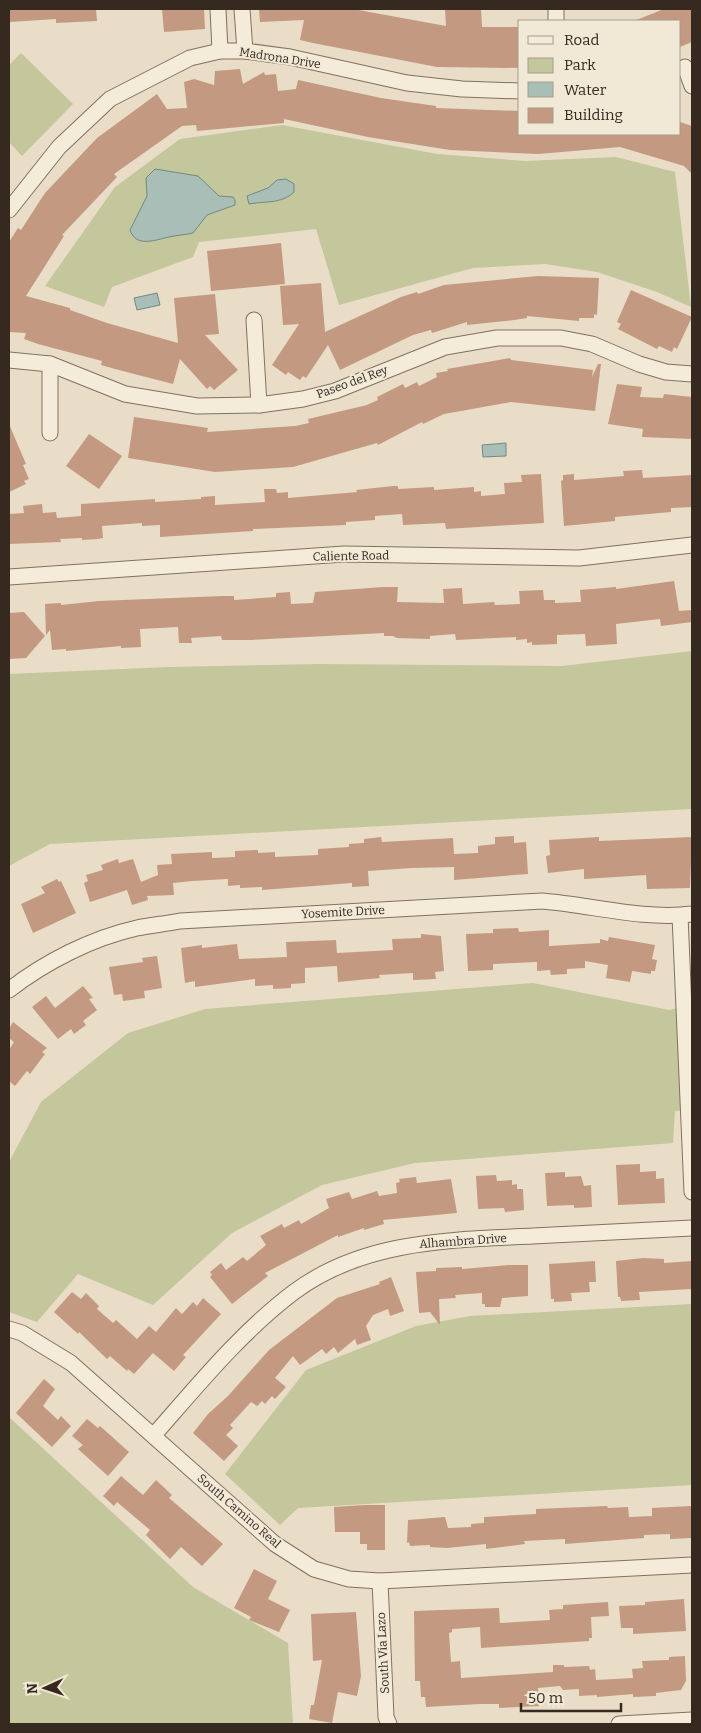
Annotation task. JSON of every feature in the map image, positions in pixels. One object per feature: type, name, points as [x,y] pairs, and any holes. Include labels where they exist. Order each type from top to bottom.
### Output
[{"type":"street","points":[[218,9],[220,51]]},
{"type":"street","points":[[242,9],[245,51]]},
{"type":"street","name":"Madrona Drive","points":[[9,210],[59,147],[110,99],[190,58],[220,51],[245,51],[290,57],[407,83],[462,90],[518,91]]},
{"type":"street","points":[[686,66],[692,86]]},
{"type":"street","points":[[254,320],[259,405]]},
{"type":"street","name":"Paseo del Rey","points":[[9,360],[50,364],[125,394],[197,406],[259,405],[303,399],[335,391],[445,348],[497,338],[561,338],[592,344],[639,364],[666,372],[692,374]]},
{"type":"street","points":[[50,364],[50,433]]},
{"type":"street","name":"Caliente Road","points":[[9,577],[344,554],[579,558],[692,545]]},
{"type":"street","name":"Yosemite Drive","points":[[9,990],[29,975],[84,946],[136,928],[180,922],[542,901],[580,904],[643,915],[686,915]]},
{"type":"street","points":[[686,915],[692,1192]]},
{"type":"street","name":"Alhambra Drive","points":[[154,1435],[213,1367],[262,1318],[295,1291],[333,1268],[382,1250],[434,1241],[692,1228]]},
{"type":"street","name":"South Camino Real","points":[[9,1329],[22,1333],[71,1363],[275,1544],[314,1569],[349,1579],[380,1581],[692,1565]]},
{"type":"street","name":"South Via Lazo","points":[[380,1581],[386,1717],[389,1724]]},
{"type":"street","points":[[619,1724],[692,1720]]},
{"type":"green space","points":[[21,53],[73,104],[22,156],[9,142],[9,65]]},
{"type":"green space","points":[[282,125],[437,154],[525,161],[616,157],[675,172],[691,307],[657,292],[597,272],[545,264],[473,268],[339,305],[316,229],[199,242],[193,257],[112,287],[104,307],[45,286],[115,187],[180,139]]},
{"type":"green space","points":[[692,651],[692,809],[50,844],[9,866],[9,674],[168,667],[319,664],[562,666]]},
{"type":"green space","points":[[533,983],[669,1010],[692,1005],[692,1110],[675,1111],[673,1143],[415,1163],[322,1185],[232,1233],[153,1305],[78,1274],[37,1322],[9,1312],[9,1162],[41,1102],[128,1033],[205,1009]]},
{"type":"green space","points":[[692,1304],[692,1485],[298,1508],[280,1525],[225,1474],[306,1370],[416,1326],[470,1316]]},
{"type":"green space","points":[[9,1417],[193,1587],[288,1643],[293,1724],[9,1724]]},
{"type":"water","points":[[155,169],[198,176],[219,196],[233,197],[235,205],[207,215],[193,233],[152,241],[141,241],[133,236],[130,230],[147,196],[146,178]]},
{"type":"water","points":[[286,179],[294,184],[294,192],[289,196],[279,200],[249,204],[247,196],[268,188],[277,180]]},
{"type":"water","points":[[157,293],[160,305],[137,310],[134,298]]},
{"type":"water","points":[[506,443],[506,456],[483,457],[482,445]]},
{"type":"building","points":[[9,9],[96,9],[97,21],[56,23],[56,19],[10,22]]},
{"type":"building","points":[[162,9],[204,9],[205,29],[164,32]]},
{"type":"building","points":[[259,9],[353,9],[446,26],[445,9],[481,9],[482,27],[518,27],[518,68],[437,67],[300,40],[304,20],[260,22]]},
{"type":"building","points":[[664,9],[692,9],[692,42],[681,47],[681,20],[636,20]]},
{"type":"building","points":[[240,69],[243,84],[264,72],[265,75],[276,74],[278,91],[296,89],[298,80],[381,98],[436,106],[436,108],[518,111],[518,135],[681,135],[681,122],[692,126],[692,174],[684,166],[620,147],[538,154],[450,150],[368,137],[284,119],[284,123],[197,131],[196,125],[182,126],[114,174],[117,177],[62,235],[64,236],[26,296],[70,308],[70,310],[107,323],[178,343],[174,298],[215,294],[219,334],[205,335],[238,370],[214,390],[210,386],[207,389],[180,359],[173,384],[101,365],[102,361],[38,344],[24,339],[26,333],[9,332],[9,242],[18,228],[21,230],[45,193],[97,138],[157,94],[167,109],[187,108],[184,82],[194,79],[214,85],[215,71]]},
{"type":"building","points":[[281,243],[285,284],[211,291],[207,251]]},
{"type":"building","points":[[538,276],[599,278],[597,315],[594,314],[594,318],[579,318],[579,321],[527,316],[527,318],[514,320],[467,325],[467,322],[432,333],[431,330],[413,335],[340,370],[328,345],[306,378],[303,376],[300,380],[288,372],[286,375],[272,365],[299,324],[283,325],[280,286],[321,283],[325,332],[401,297],[417,292],[418,294],[444,285]]},
{"type":"building","points":[[631,290],[692,317],[677,349],[674,347],[672,352],[659,346],[657,349],[618,329],[621,324],[617,322]]},
{"type":"building","points":[[510,358],[511,360],[593,370],[592,377],[598,364],[601,364],[595,411],[511,402],[444,414],[423,424],[422,422],[378,445],[377,443],[293,467],[215,472],[128,458],[134,417],[208,428],[207,432],[295,426],[309,423],[308,419],[367,405],[378,400],[377,397],[403,384],[405,388],[417,382],[419,386],[437,377],[436,373],[448,371],[447,369]]},
{"type":"building","points":[[617,384],[642,387],[640,397],[663,398],[664,394],[692,397],[692,439],[642,437],[643,429],[608,424]]},
{"type":"building","points":[[9,424],[26,464],[23,465],[29,479],[24,481],[26,484],[9,492]]},
{"type":"building","points":[[89,434],[122,456],[99,489],[66,466]]},
{"type":"building","points":[[642,470],[643,478],[692,475],[692,507],[671,508],[671,512],[615,517],[615,521],[564,526],[561,481],[563,480],[563,475],[574,474],[574,480],[624,476],[623,471]]},
{"type":"building","points":[[541,474],[544,523],[446,529],[445,523],[403,525],[402,514],[375,516],[375,520],[346,522],[346,525],[253,529],[253,531],[160,537],[160,525],[142,526],[142,523],[102,526],[103,538],[98,539],[60,539],[61,542],[9,544],[9,514],[24,513],[23,506],[42,504],[43,513],[56,512],[57,518],[81,516],[81,504],[155,499],[155,502],[201,499],[201,497],[215,496],[215,505],[265,502],[264,489],[276,489],[277,493],[288,492],[288,498],[357,492],[356,490],[393,486],[398,486],[398,489],[434,487],[434,490],[474,487],[474,492],[481,491],[481,496],[505,494],[504,483],[522,482],[521,475]]},
{"type":"building","points":[[674,581],[679,611],[692,610],[692,622],[661,626],[660,619],[616,624],[617,644],[586,646],[585,634],[557,635],[557,644],[532,645],[532,642],[527,643],[527,639],[516,640],[516,637],[456,640],[455,634],[430,636],[430,639],[397,638],[384,636],[384,633],[251,640],[222,640],[221,636],[191,638],[192,643],[179,643],[178,627],[140,629],[141,647],[121,648],[121,646],[66,651],[66,649],[52,650],[50,630],[46,635],[45,604],[61,603],[61,605],[99,601],[222,596],[234,596],[234,600],[276,597],[276,593],[290,592],[291,604],[313,603],[315,592],[383,587],[398,587],[397,602],[444,603],[443,589],[462,588],[463,604],[494,602],[495,605],[520,604],[519,591],[543,590],[544,600],[555,600],[555,603],[581,602],[580,590],[616,587],[616,589]]},
{"type":"building","points":[[24,612],[45,636],[26,658],[9,659],[9,613]]},
{"type":"building","points":[[514,836],[514,843],[526,842],[528,874],[454,880],[454,867],[412,868],[368,871],[369,886],[352,887],[352,883],[262,890],[262,887],[240,888],[240,885],[228,886],[228,879],[193,881],[173,883],[174,895],[147,896],[148,900],[132,905],[127,890],[90,902],[84,883],[88,881],[86,875],[103,870],[101,865],[118,859],[119,863],[133,859],[141,882],[158,875],[157,865],[172,864],[171,854],[212,852],[212,858],[235,857],[235,851],[258,850],[258,853],[275,852],[275,857],[318,855],[318,849],[349,847],[349,844],[364,843],[364,839],[381,837],[382,842],[453,838],[454,854],[478,853],[478,846],[495,844],[495,837]]},
{"type":"building","points":[[599,837],[599,841],[692,837],[690,888],[647,889],[646,875],[584,879],[584,869],[548,873],[546,856],[550,855],[549,840]]},
{"type":"building","points":[[57,879],[59,882],[61,881],[76,913],[33,933],[21,904],[45,893],[41,887]]},
{"type":"building","points":[[518,928],[519,932],[549,930],[549,946],[600,943],[600,939],[608,941],[609,937],[655,945],[652,959],[657,960],[655,971],[651,971],[651,974],[632,971],[630,982],[606,978],[608,965],[585,961],[585,968],[567,969],[567,974],[551,975],[550,970],[537,971],[537,962],[493,964],[493,970],[468,971],[466,934],[493,933],[493,929]]},
{"type":"building","points":[[421,934],[441,936],[444,971],[435,972],[436,979],[413,980],[413,973],[379,975],[380,978],[338,982],[337,966],[305,968],[305,983],[291,984],[291,988],[273,989],[273,985],[255,986],[255,979],[195,987],[195,981],[185,983],[181,948],[237,944],[239,959],[287,957],[286,942],[336,940],[337,953],[393,950],[392,939],[421,938]]},
{"type":"building","points":[[157,956],[162,988],[144,991],[145,998],[123,1001],[122,994],[114,995],[109,967],[143,962],[142,958]]},
{"type":"building","points":[[83,986],[93,998],[89,999],[97,1010],[83,1021],[86,1025],[74,1034],[71,1029],[58,1039],[32,1007],[46,996],[55,1008]]},
{"type":"building","points":[[13,1022],[47,1048],[42,1052],[45,1054],[30,1074],[27,1071],[15,1086],[9,1081],[9,1050],[14,1042],[9,1038],[9,1029]]},
{"type":"building","points":[[640,1164],[640,1172],[656,1171],[656,1179],[664,1178],[665,1203],[618,1205],[616,1165]]},
{"type":"building","points":[[565,1172],[565,1177],[581,1176],[584,1186],[591,1185],[592,1207],[574,1208],[574,1205],[547,1206],[545,1173]]},
{"type":"building","points":[[496,1175],[497,1181],[512,1180],[512,1185],[517,1184],[517,1189],[523,1189],[524,1210],[505,1212],[504,1208],[478,1209],[476,1176]]},
{"type":"building","points":[[416,1177],[417,1183],[451,1179],[457,1213],[383,1220],[384,1224],[364,1230],[364,1228],[338,1237],[338,1235],[265,1273],[268,1276],[232,1304],[210,1277],[212,1275],[210,1272],[221,1263],[226,1270],[243,1257],[247,1261],[266,1245],[260,1236],[282,1224],[284,1228],[299,1220],[301,1224],[329,1208],[326,1199],[349,1192],[352,1199],[377,1191],[379,1196],[397,1193],[396,1183],[400,1182],[399,1179]]},
{"type":"building","points":[[643,1258],[664,1259],[664,1263],[692,1261],[692,1289],[639,1292],[640,1300],[621,1301],[620,1297],[618,1297],[616,1261]]},
{"type":"building","points":[[595,1261],[596,1282],[589,1282],[590,1292],[571,1293],[572,1301],[554,1302],[554,1299],[551,1299],[549,1264]]},
{"type":"building","points":[[528,1265],[528,1296],[502,1298],[500,1307],[485,1307],[485,1304],[482,1304],[482,1293],[455,1295],[456,1298],[439,1299],[440,1325],[430,1312],[419,1313],[416,1272],[436,1271],[436,1268],[462,1267],[462,1269]]},
{"type":"building","points":[[391,1277],[404,1311],[390,1316],[388,1309],[373,1315],[366,1326],[371,1340],[357,1345],[355,1339],[338,1353],[334,1347],[326,1354],[322,1349],[300,1365],[293,1356],[275,1378],[286,1387],[275,1399],[272,1396],[265,1404],[262,1401],[257,1406],[251,1402],[230,1425],[233,1428],[226,1435],[238,1446],[224,1461],[193,1433],[208,1414],[228,1396],[269,1350],[337,1298],[380,1284],[379,1282]]},
{"type":"building","points":[[72,1292],[81,1299],[86,1293],[99,1306],[97,1309],[113,1323],[116,1320],[137,1339],[149,1326],[156,1332],[176,1308],[182,1314],[193,1302],[197,1306],[203,1298],[221,1314],[183,1355],[186,1357],[174,1371],[153,1353],[134,1374],[128,1369],[127,1371],[110,1356],[107,1359],[79,1332],[78,1334],[54,1312]]},
{"type":"building","points":[[44,1379],[55,1389],[43,1406],[58,1420],[61,1416],[71,1426],[52,1447],[16,1413]]},
{"type":"building","points":[[87,1419],[98,1428],[100,1426],[129,1452],[108,1476],[78,1449],[83,1445],[72,1436]]},
{"type":"building","points":[[121,1476],[143,1495],[156,1480],[172,1495],[169,1498],[223,1544],[202,1566],[181,1547],[170,1559],[146,1535],[150,1530],[117,1502],[114,1506],[103,1496]]},
{"type":"building","points":[[385,1505],[385,1550],[367,1550],[367,1544],[360,1544],[360,1532],[335,1532],[334,1507]]},
{"type":"building","points":[[607,1506],[608,1508],[628,1507],[629,1517],[652,1516],[652,1508],[691,1506],[692,1538],[670,1539],[670,1534],[644,1535],[644,1538],[565,1544],[565,1539],[524,1541],[525,1544],[486,1549],[486,1544],[447,1548],[430,1547],[430,1545],[410,1546],[409,1542],[407,1543],[408,1520],[445,1517],[448,1528],[471,1527],[471,1524],[484,1523],[484,1517],[536,1514],[536,1509]]},
{"type":"building","points":[[254,1569],[277,1581],[268,1599],[290,1610],[279,1632],[249,1620],[251,1617],[234,1608]]},
{"type":"building","points":[[684,1599],[686,1631],[633,1634],[633,1628],[621,1628],[619,1606],[645,1605],[645,1602]]},
{"type":"building","points":[[608,1602],[609,1616],[591,1617],[592,1638],[589,1638],[589,1641],[481,1648],[480,1627],[452,1629],[452,1632],[449,1633],[451,1662],[460,1661],[461,1678],[553,1672],[553,1665],[564,1665],[564,1667],[589,1666],[590,1670],[595,1669],[596,1680],[633,1678],[632,1669],[643,1668],[642,1661],[669,1660],[669,1657],[685,1656],[686,1681],[681,1690],[656,1693],[656,1696],[633,1697],[633,1694],[597,1697],[597,1695],[579,1696],[579,1689],[563,1690],[560,1686],[538,1688],[539,1706],[499,1708],[499,1704],[480,1704],[426,1707],[425,1697],[421,1697],[420,1681],[415,1681],[414,1611],[499,1608],[500,1623],[550,1620],[549,1610],[563,1609],[563,1605]]},
{"type":"building","points":[[356,1612],[361,1676],[357,1696],[338,1692],[332,1723],[309,1719],[311,1705],[314,1705],[322,1660],[313,1661],[311,1614]]}]
